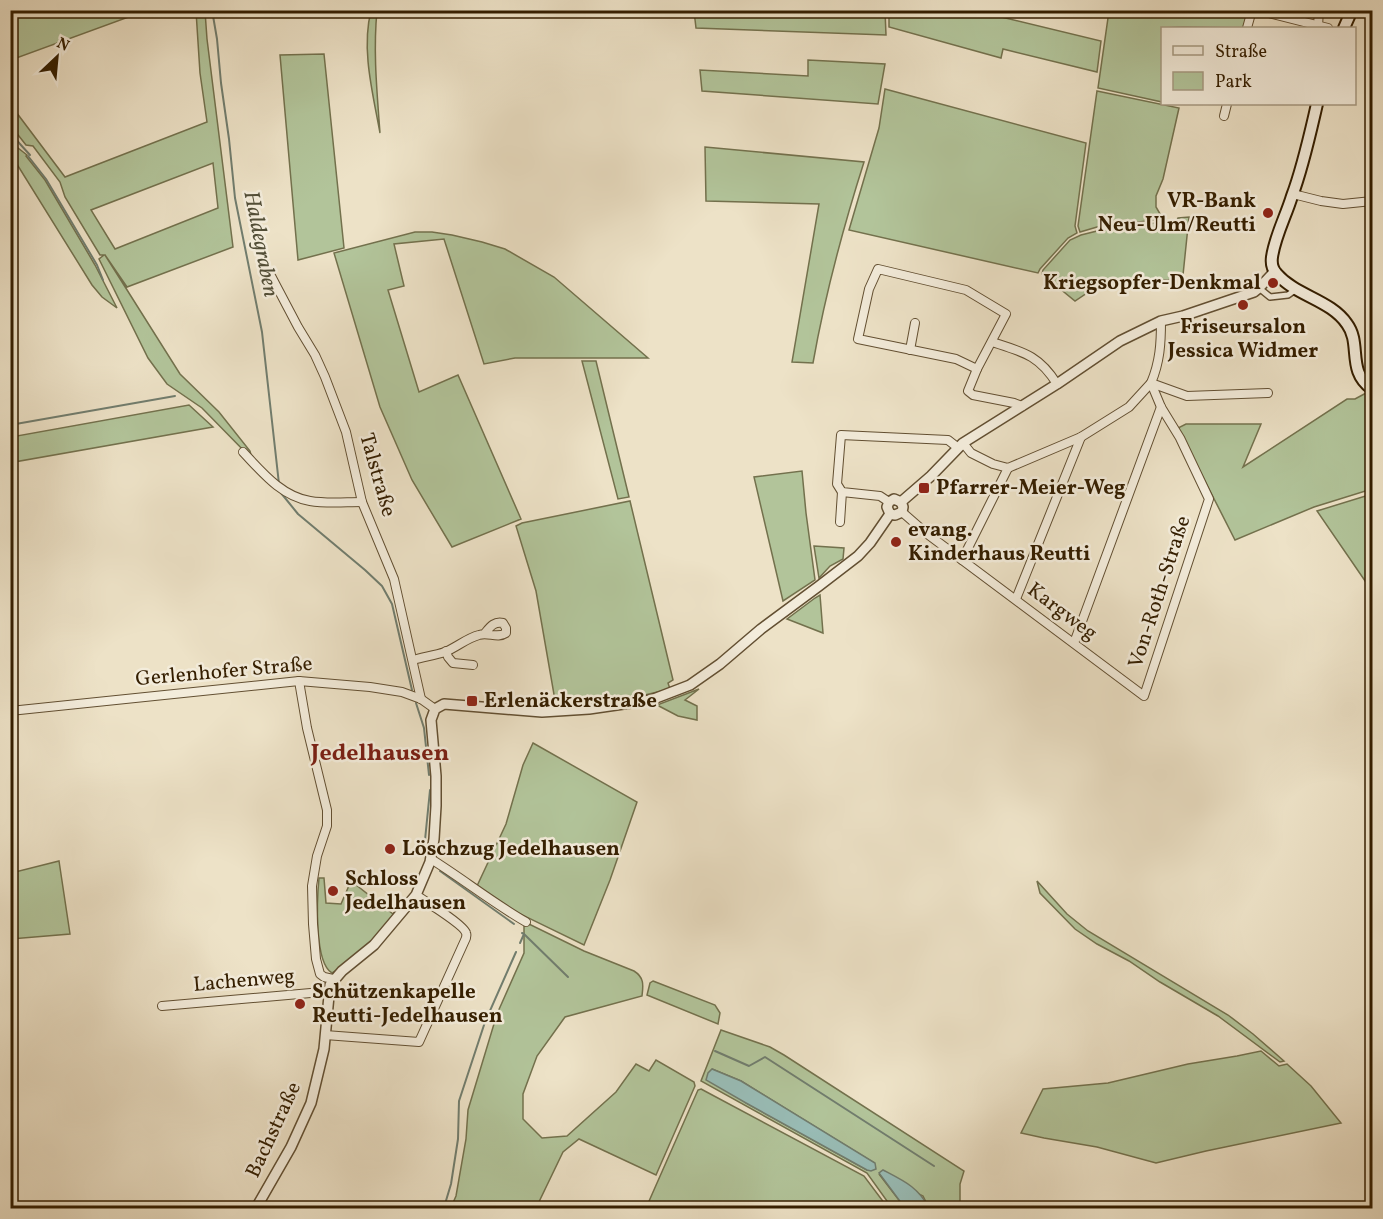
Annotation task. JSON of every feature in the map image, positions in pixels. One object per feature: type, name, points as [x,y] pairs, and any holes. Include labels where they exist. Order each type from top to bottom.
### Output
[{"type":"main road","points":[[1344,27],[1352,10]]},
{"type":"main road","points":[[1317,105],[1272,263],[1275,272],[1295,290],[1333,310],[1346,322],[1351,333],[1358,372],[1363,381],[1372,389]]},
{"type":"street","points":[[1247,27],[1252,10]]},
{"type":"street","points":[[1257,10],[1323,27]]},
{"type":"street","points":[[1318,26],[1319,10]]},
{"type":"street","points":[[1224,116],[1227,105]]},
{"type":"street","points":[[1293,194],[1343,204],[1372,201]]},
{"type":"street","points":[[977,369],[956,359],[858,339],[869,288],[878,269],[964,290],[1006,314],[968,391],[973,395],[1022,406]]},
{"type":"street","name":"Talstraße","points":[[269,272],[315,355],[346,432],[362,502],[394,579],[422,699]]},
{"type":"street","points":[[890,514],[895,515],[960,445],[1120,341],[1161,321],[1254,292],[1275,272]]},
{"type":"street","points":[[1259,288],[1270,297],[1288,295],[1295,290]]},
{"type":"street","points":[[840,522],[842,492],[837,484],[841,435],[948,440],[993,464],[1008,468],[1081,437],[1129,407],[1151,383],[1159,362],[1161,321]]},
{"type":"street","points":[[910,350],[915,323]]},
{"type":"street","points":[[992,342],[1034,358],[1049,371],[1057,384]]},
{"type":"street","points":[[1151,383],[1187,396],[1268,393]]},
{"type":"street","points":[[1074,643],[1161,407],[1151,383]]},
{"type":"street","name":"Von-Roth-Straße","points":[[1144,696],[1209,499],[1180,438],[1161,407]]},
{"type":"street","points":[[1016,598],[1081,437]]},
{"type":"street","points":[[243,452],[272,483],[296,497],[329,503],[362,502]]},
{"type":"street","points":[[962,560],[1008,468]]},
{"type":"street","points":[[842,492],[880,496],[889,502],[897,500],[902,507]]},
{"type":"street","points":[[889,502],[887,507],[890,514]]},
{"type":"street","name":"Kargweg","points":[[902,507],[927,533],[1144,696]]},
{"type":"street","points":[[435,709],[444,704],[542,712],[569,711],[651,700],[690,685],[858,556],[890,514]]},
{"type":"street","points":[[413,660],[446,651],[474,636],[485,633]]},
{"type":"street","points":[[446,651],[453,663],[473,665]]},
{"type":"street","points":[[299,681],[307,728],[327,810],[327,825],[317,856],[312,886],[314,941],[320,974],[333,980]]},
{"type":"street","name":"Gerlenhofer Straße","points":[[10,711],[299,681],[402,692],[422,699],[435,709]]},
{"type":"street","name":"Bachstraße","points":[[256,1209],[291,1147],[311,1103],[322,1061],[329,990],[333,980],[374,945],[416,895],[431,859],[436,806],[436,776],[430,720],[435,709]]},
{"type":"street","points":[[431,859],[504,909],[526,921]]},
{"type":"street","points":[[325,1035],[419,1042],[466,938],[466,933],[456,923],[416,895]]},
{"type":"street","name":"Lachenweg","points":[[162,1006],[329,990]]},
{"type":"green space","points":[[35,10],[145,11],[11,60],[11,15]]},
{"type":"green space","points":[[1245,10],[1249,12],[1245,27],[1161,27],[1161,102],[1098,88],[1109,11]]},
{"type":"green space","points":[[196,11],[205,11],[233,247],[127,287],[105,255],[180,374],[219,412],[250,451],[252,459],[202,408],[167,384],[148,358],[99,259],[104,255],[100,255],[65,197],[60,182],[33,146],[26,145],[11,126],[10,104],[65,177],[207,122],[200,73]],"holes":[[[213,163],[218,208],[115,249],[91,210]]]},
{"type":"green space","points":[[371,11],[377,11],[375,56],[380,133],[371,87],[368,56],[368,26]]},
{"type":"green space","points":[[694,11],[885,11],[886,35],[696,28]]},
{"type":"green space","points":[[889,11],[976,11],[1101,41],[1097,72],[1003,49],[1001,58],[889,27]]},
{"type":"green space","points":[[324,54],[344,248],[298,260],[280,55]]},
{"type":"green space","points":[[808,60],[885,64],[878,104],[702,91],[700,70],[808,76]]},
{"type":"green space","points":[[885,89],[1086,143],[1075,226],[1077,233],[1068,238],[1038,273],[849,230],[879,128]]},
{"type":"green space","points":[[1097,91],[1179,108],[1163,179],[1156,196],[1156,207],[1163,219],[1097,227],[1080,232],[1078,226]]},
{"type":"green space","points":[[705,147],[864,162],[835,262],[813,363],[792,362],[819,204],[706,201]]},
{"type":"green space","points":[[18,148],[27,155],[45,180],[95,265],[117,308],[102,297],[92,285],[15,161],[11,163],[11,151]]},
{"type":"green space","points":[[1189,217],[1183,275],[1168,280],[1133,278],[1102,283],[1075,301],[1042,274],[1070,240],[1081,235]]},
{"type":"green space","points":[[415,232],[452,235],[505,249],[554,277],[648,358],[515,358],[484,364],[444,239],[394,244],[404,286],[388,290],[419,392],[458,375],[521,519],[452,547],[412,480],[380,407],[334,253]]},
{"type":"green space","points":[[582,361],[596,361],[629,497],[618,499]]},
{"type":"green space","points":[[1368,392],[1372,395],[1372,489],[1314,507],[1235,540],[1178,428],[1186,424],[1261,424],[1243,467],[1347,399],[1355,399]]},
{"type":"green space","points":[[189,405],[213,427],[14,462],[11,437]]},
{"type":"green space","points":[[802,471],[815,580],[783,601],[754,477]]},
{"type":"green space","points":[[1372,494],[1372,591],[1317,511]]},
{"type":"green space","points":[[630,501],[673,680],[668,683],[670,689],[614,701],[556,706],[536,591],[516,526]]},
{"type":"green space","points":[[814,546],[844,548],[843,559],[830,566],[819,578]]},
{"type":"green space","points":[[820,595],[823,633],[787,619],[815,598]]},
{"type":"green space","points":[[699,689],[685,700],[697,706],[697,720],[678,716],[657,705]]},
{"type":"green space","points":[[533,743],[637,802],[584,945],[506,907],[477,886],[506,824],[523,765]]},
{"type":"green space","points":[[59,861],[70,934],[11,939],[11,873]]},
{"type":"green space","points":[[319,878],[324,878],[326,903],[341,904],[351,881],[393,914],[401,903],[404,905],[362,951],[332,973],[326,967],[319,944],[317,914]]},
{"type":"green space","points":[[1037,881],[1067,914],[1088,931],[1228,1015],[1284,1061],[1280,1062],[1218,1016],[1075,929],[1040,893]]},
{"type":"green space","points":[[526,924],[634,971],[642,979],[643,986],[642,996],[565,1017],[537,1056],[523,1094],[523,1119],[542,1138],[567,1136],[616,1092],[636,1064],[649,1071],[656,1060],[694,1082],[695,1086],[656,1175],[579,1139],[563,1152],[536,1208],[448,1208],[456,1196],[466,1139],[468,1110],[497,1014],[524,953],[524,926]]},
{"type":"green space","points":[[653,981],[715,1005],[720,1013],[718,1024],[647,995],[650,983]]},
{"type":"green space","points":[[721,1030],[770,1047],[964,1171],[960,1184],[960,1208],[929,1208],[923,1196],[879,1174],[905,1208],[892,1208],[867,1173],[701,1081]],"holes":[[[712,1069],[741,1081],[874,1163],[867,1170],[746,1103]]]},
{"type":"green space","points":[[1261,1051],[1279,1066],[1287,1064],[1311,1086],[1341,1123],[1156,1163],[1097,1147],[1021,1133],[1043,1089],[1108,1083],[1188,1064]]},
{"type":"green space","points":[[701,1089],[864,1176],[888,1208],[646,1208],[698,1090]]},
{"type":"water","points":[[712,1069],[741,1081],[875,1163],[876,1169],[867,1170],[706,1080]]},
{"type":"water","points":[[883,1170],[904,1181],[915,1190],[929,1208],[905,1208],[879,1173]]},
{"type":"waterway","name":"Haldegraben","points":[[212,10],[235,198],[262,332],[279,484]]},
{"type":"waterway","points":[[10,131],[30,155]]},
{"type":"waterway","points":[[28,156],[46,179],[97,265],[103,280]]},
{"type":"waterway","points":[[10,425],[175,396]]},
{"type":"waterway","name":"Haldegraben","points":[[281,493],[298,514],[382,586],[392,604],[412,690]]},
{"type":"waterway","name":"Haldegraben","points":[[416,703],[424,728],[429,775]]},
{"type":"waterway","name":"Haldegraben","points":[[424,850],[430,790]]},
{"type":"waterway","name":"Haldegraben","points":[[440,871],[514,924]]},
{"type":"waterway","name":"Haldegraben","points":[[520,943],[524,934],[522,933]]},
{"type":"waterway","points":[[524,934],[568,977]]},
{"type":"waterway","name":"Haldegraben","points":[[445,1204],[451,1184],[458,1139],[459,1101],[485,1022],[516,952]]},
{"type":"waterway","points":[[715,1051],[749,1066],[765,1057],[934,1166]]},
{"type":"place","name":"VR-Bank Neu-Ulm/Reutti","points":[[1268,213]]},
{"type":"place","name":"Kriegsopfer-Denkmal","points":[[1273,283]]},
{"type":"place","name":"Friseursalon Jessica Widmer","points":[[1243,305]]},
{"type":"place","name":"Pfarrer-Meier-Weg","points":[[924,488]]},
{"type":"place","name":"evang. Kinderhaus Reutti","points":[[896,542]]},
{"type":"place","name":"Erlenäckerstraße","points":[[472,701]]},
{"type":"place","name":"Löschzug Jedelhausen","points":[[390,849]]},
{"type":"place","name":"Schloss Jedelhausen","points":[[333,891]]},
{"type":"place","name":"Schützenkapelle Reutti-Jedelhausen","points":[[300,1004]]},
{"type":"district","name":"Jedelhausen","points":[[380,754]]}]
